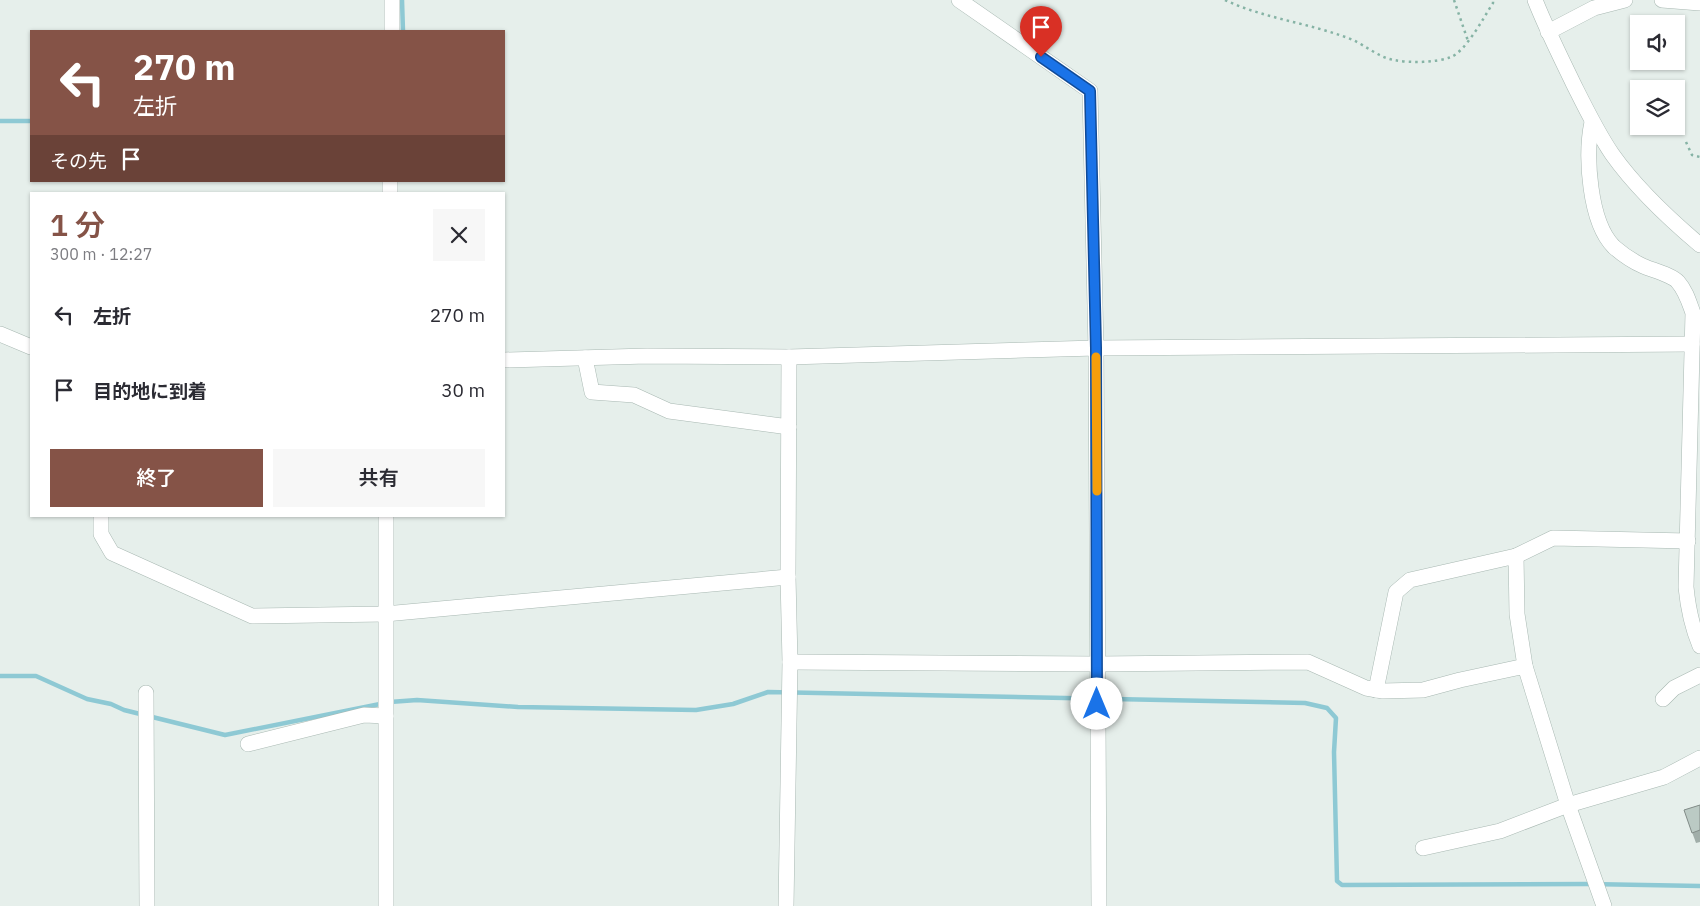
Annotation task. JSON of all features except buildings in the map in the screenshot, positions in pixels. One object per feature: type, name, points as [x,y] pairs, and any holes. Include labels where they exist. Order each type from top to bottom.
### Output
[{"type":"street","points":[[392,0],[392,30]]},
{"type":"street","points":[[959,0],[1090,91],[1096,348],[1098,906]]},
{"type":"street","points":[[1535,0],[1548,32],[1592,122],[1613,154],[1642,190],[1676,225],[1700,244]]},
{"type":"street","points":[[1548,32],[1594,8],[1625,0]]},
{"type":"street","points":[[1662,0],[1700,4]]},
{"type":"street","points":[[1592,122],[1589,138],[1591,192],[1598,222],[1614,246],[1641,265],[1677,280],[1687,295],[1693,313],[1686,587],[1688,608],[1693,629],[1700,646]]},
{"type":"street","points":[[0,334],[30,347]]},
{"type":"street","points":[[505,360],[647,356],[790,357],[1096,348],[1692,344]]},
{"type":"street","points":[[786,906],[790,662],[788,577],[790,357]]},
{"type":"street","points":[[585,358],[592,392],[634,395],[669,411],[789,426]]},
{"type":"street","points":[[101,517],[101,534],[112,553],[252,616],[385,614],[788,577]]},
{"type":"street","points":[[386,517],[386,906]]},
{"type":"street","points":[[1376,690],[1396,592],[1410,580],[1516,556],[1553,538],[1688,541]]},
{"type":"street","points":[[1516,556],[1517,614],[1525,666],[1568,805],[1604,906]]},
{"type":"street","points":[[790,662],[1098,664],[1308,662],[1366,688],[1383,691],[1423,690],[1525,666]]},
{"type":"street","points":[[1663,699],[1674,688],[1700,676]]},
{"type":"street","points":[[146,693],[147,906]]},
{"type":"street","points":[[248,744],[364,715],[386,716]]},
{"type":"street","points":[[1423,848],[1500,831],[1568,805],[1664,777],[1700,758]]},
{"type":"path","points":[[1225,0],[1241,8],[1310,26],[1352,40],[1392,60],[1420,62],[1452,56],[1474,35],[1493,0]]},
{"type":"path","points":[[1454,0],[1468,41]]},
{"type":"path","points":[[1686,142],[1692,154],[1700,157]]},
{"type":"waterway","points":[[402,0],[403,30]]},
{"type":"waterway","points":[[0,121],[30,121]]},
{"type":"waterway","points":[[0,676],[36,676],[87,699],[225,735],[390,702],[417,700],[518,707],[696,710],[733,704],[768,692],[1305,703],[1327,708],[1336,718],[1334,752],[1337,881],[1342,885],[1589,884],[1700,886]]},
{"type":"slow traffic","points":[[1096,357],[1097,491]]},
{"type":"route","points":[[1041,57],[1090,91],[1096,348],[1097,704]]}]
